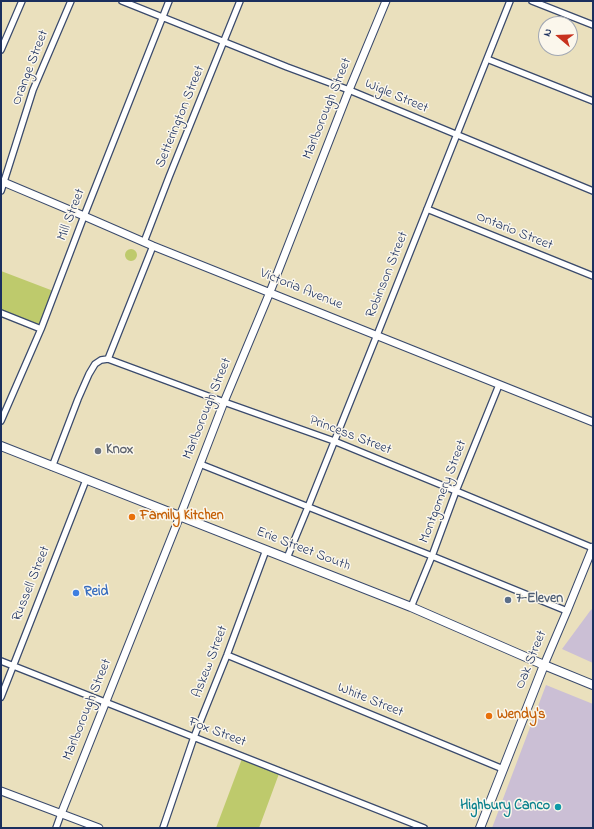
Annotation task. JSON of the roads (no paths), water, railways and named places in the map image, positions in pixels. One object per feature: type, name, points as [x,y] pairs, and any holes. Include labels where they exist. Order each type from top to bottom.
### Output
[{"type":"main road","name":"Erie Street South","points":[[1,446],[412,607],[593,685]]},
{"type":"main road","name":"Oak Street","points":[[480,828],[544,665]]},
{"type":"street","points":[[1,50],[22,1]]},
{"type":"street","name":"Orange Street","points":[[1,191],[33,90],[71,1]]},
{"type":"street","name":"Wigle Street","points":[[122,1],[163,16],[287,67],[349,90],[593,191]]},
{"type":"street","name":"Mill Street","points":[[1,421],[41,330],[84,216],[169,1]]},
{"type":"street","name":"Setterington Street","points":[[144,242],[240,1]]},
{"type":"street","name":"Marlborough Street","points":[[56,828],[224,402],[270,292],[349,90],[386,1]]},
{"type":"street","name":"Robinson Street","points":[[287,558],[510,1]]},
{"type":"street","points":[[532,1],[593,25]]},
{"type":"street","points":[[487,59],[593,101]]},
{"type":"street","name":"Victoria Avenue","points":[[3,182],[144,242],[593,422]]},
{"type":"street","name":"Ontario Street","points":[[427,210],[593,276]]},
{"type":"street","points":[[52,467],[89,374],[95,364],[101,360],[108,359],[154,246]]},
{"type":"street","points":[[1,313],[41,330]]},
{"type":"street","name":"Princess Street","points":[[108,359],[334,441],[593,548]]},
{"type":"street","name":"Montgomery Street","points":[[412,607],[456,491],[499,385]]},
{"type":"street","points":[[200,464],[567,611]]},
{"type":"street","name":"Russell Street","points":[[1,697],[86,480]]},
{"type":"street","name":"Oak Street","points":[[544,665],[593,548]]},
{"type":"street","name":"Askew Street","points":[[163,828],[194,737],[227,655],[266,550]]},
{"type":"street","name":"White Street","points":[[227,655],[503,769]]},
{"type":"street","name":"Fox Street","points":[[1,661],[424,828]]},
{"type":"street","points":[[1,791],[99,828]]},
{"type":"place","name":"Knox","points":[[98,451]]},
{"type":"place","name":"Family Kitchen","points":[[132,517]]},
{"type":"place","name":"Reid","points":[[76,593]]},
{"type":"place","name":"7-Eleven","points":[[508,600]]},
{"type":"place","name":"Wendy's","points":[[489,716]]},
{"type":"place","name":"Highbury Canco","points":[[558,807]]}]
